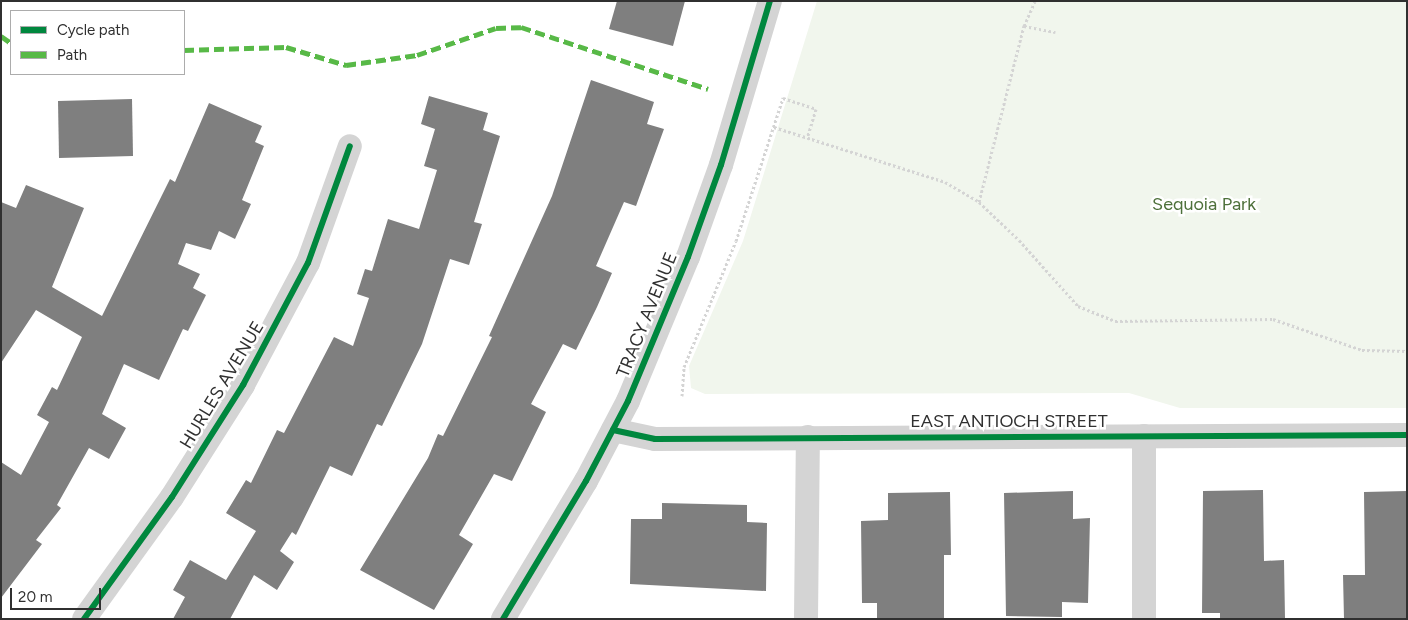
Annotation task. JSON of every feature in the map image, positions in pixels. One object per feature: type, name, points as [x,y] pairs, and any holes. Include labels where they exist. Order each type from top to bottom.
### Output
[{"type":"street","name":"TRACY AVENUE","points":[[503,619],[613,430],[688,257],[740,106],[770,1]]},
{"type":"street","name":"HURLES AVENUE","points":[[84,619],[172,497],[243,385],[308,263],[350,146]]},
{"type":"street","name":"EAST ANTIOCH STREET","points":[[613,430],[655,439],[1407,435]]},
{"type":"street","points":[[1144,436],[1144,619]]},
{"type":"street","points":[[806,619],[808,437]]},
{"type":"path","points":[[979,202],[1024,26],[1035,1]]},
{"type":"path","points":[[1024,26],[1055,32]]},
{"type":"path","points":[[682,396],[684,367],[736,241],[783,98],[816,109],[807,138]]},
{"type":"path","points":[[774,127],[945,182],[979,202],[1019,240],[1078,306],[1115,321],[1273,319],[1362,350],[1407,351]]},
{"type":"green space","name":"Sequoia Park","points":[[817,1],[1407,1],[1407,408],[1180,408],[1129,393],[705,394],[691,388],[689,366],[743,241]]},
{"type":"building","points":[[617,1],[685,1],[673,46],[609,29]]},
{"type":"building","points":[[591,80],[654,102],[647,124],[664,129],[636,206],[624,202],[596,266],[612,273],[597,307],[576,350],[563,344],[531,404],[546,412],[512,481],[494,474],[459,535],[473,544],[434,610],[360,570],[428,458],[438,434],[443,436],[492,337],[489,336],[552,196]]},
{"type":"building","points":[[429,96],[488,113],[483,130],[500,136],[474,222],[482,224],[469,265],[450,259],[422,344],[382,426],[377,424],[352,476],[330,466],[296,535],[292,532],[280,551],[294,562],[277,590],[254,575],[230,619],[173,619],[185,597],[173,590],[190,560],[226,580],[256,531],[226,513],[246,480],[251,483],[277,430],[284,433],[334,337],[353,346],[369,298],[357,294],[365,269],[372,271],[388,219],[419,229],[437,170],[424,166],[435,129],[421,124]]},
{"type":"building","points":[[132,99],[133,156],[59,158],[58,101]]},
{"type":"building","points":[[209,103],[262,126],[255,142],[264,146],[242,200],[251,204],[235,239],[219,231],[211,250],[186,243],[178,264],[200,274],[193,288],[206,295],[188,331],[183,329],[159,380],[124,364],[102,414],[126,428],[109,459],[89,448],[57,505],[61,508],[36,540],[42,544],[1,598],[1,462],[21,475],[49,422],[37,415],[52,387],[57,390],[82,337],[36,310],[1,363],[1,202],[16,208],[26,185],[84,208],[52,287],[102,316],[170,179],[175,182]]},
{"type":"building","points":[[1263,490],[1264,561],[1284,560],[1285,618],[1220,619],[1220,613],[1202,613],[1203,491]]},
{"type":"building","points":[[1073,491],[1073,519],[1090,518],[1088,603],[1062,602],[1062,617],[1006,616],[1004,493]]},
{"type":"building","points":[[1407,491],[1407,619],[1344,619],[1343,575],[1365,575],[1364,492]]},
{"type":"building","points":[[950,492],[951,555],[944,555],[944,619],[877,619],[877,603],[862,603],[861,521],[888,520],[888,493]]},
{"type":"building","points":[[662,503],[747,505],[747,522],[767,523],[766,591],[630,584],[631,519],[662,519]]},
{"type":"marked path","points":[[185,50],[286,47],[346,65],[417,55],[496,28],[521,27],[708,89]]},
{"type":"marked path","points":[[1,36],[10,42]]},
{"type":"cycle path","points":[[503,619],[586,481],[628,401],[688,257],[721,165],[770,1]]},
{"type":"cycle path","points":[[84,619],[172,497],[243,385],[308,263],[350,146]]},
{"type":"cycle path","points":[[613,430],[655,439],[1407,435]]}]
